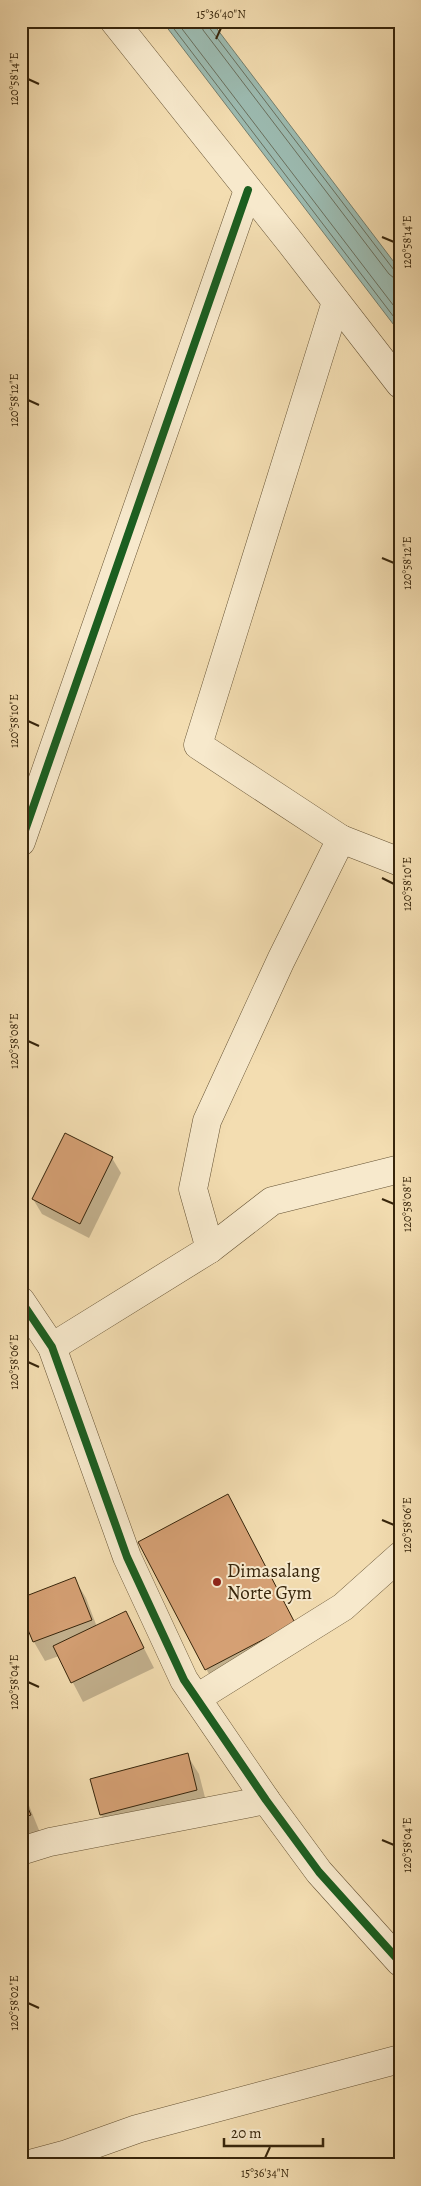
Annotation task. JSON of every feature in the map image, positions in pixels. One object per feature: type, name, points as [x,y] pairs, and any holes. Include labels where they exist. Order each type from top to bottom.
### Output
[{"type":"street","points":[[114,21],[400,384]]},
{"type":"street","points":[[21,842],[248,190]]},
{"type":"street","points":[[336,302],[198,745],[341,839],[400,862]]},
{"type":"street","points":[[210,1249],[193,1189],[207,1122],[281,960],[341,839]]},
{"type":"street","points":[[52,1346],[210,1249],[272,1202],[400,1169]]},
{"type":"street","points":[[21,1301],[52,1346],[127,1557],[184,1680],[266,1800],[319,1872],[400,1962]]},
{"type":"street","points":[[196,1698],[343,1607],[400,1556]]},
{"type":"street","points":[[21,1851],[50,1842],[266,1800]]},
{"type":"street","points":[[26,2165],[68,2159],[137,2129],[400,2059]]},
{"type":"water","points":[[162,21],[211,21],[400,270],[400,333]]},
{"type":"building","points":[[65,1133],[113,1157],[80,1224],[32,1199]]},
{"type":"building","name":"Dimasalang Norte Gym","points":[[228,1494],[295,1623],[205,1670],[138,1542]]},
{"type":"building","points":[[75,1577],[92,1620],[33,1642],[21,1613],[21,1598]]},
{"type":"building","points":[[126,1611],[144,1648],[71,1683],[53,1646]]},
{"type":"building","points":[[188,1753],[197,1790],[100,1815],[90,1779]]},
{"type":"building","points":[[21,1792],[31,1815],[21,1818]]},
{"type":"cycle path","points":[[21,842],[248,190]]},
{"type":"cycle path","points":[[21,1301],[52,1347],[127,1557],[184,1680],[266,1800],[319,1872],[400,1962]]},
{"type":"place","name":"Dimasalang Norte Gym","points":[[217,1582]]}]
